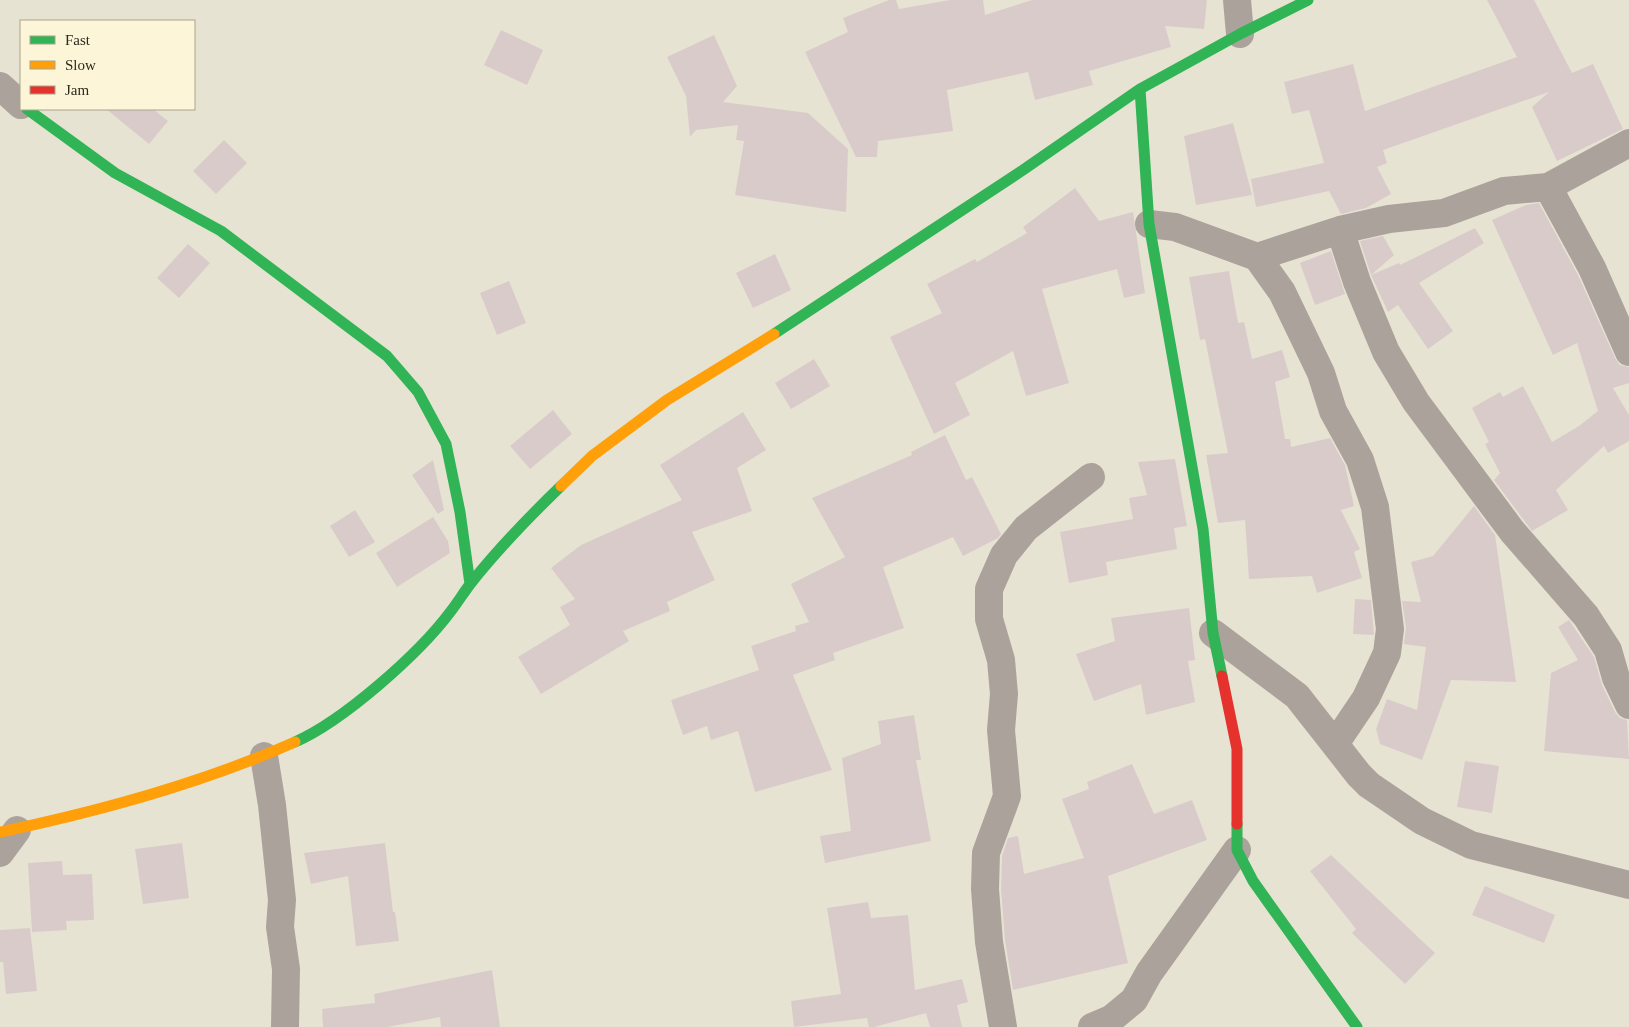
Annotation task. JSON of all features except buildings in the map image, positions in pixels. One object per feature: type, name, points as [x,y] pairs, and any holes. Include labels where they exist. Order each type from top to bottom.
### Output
[{"type":"street","points":[[1237,0],[1240,34]]},
{"type":"street","points":[[0,853],[8,831],[175,788],[264,756],[309,736],[349,708],[413,654],[451,612],[470,584],[534,512],[592,456],[614,439],[667,400],[761,343],[1023,170],[1140,89],[1178,70],[1240,34],[1308,0]]},
{"type":"street","points":[[0,86],[20,104]]},
{"type":"street","points":[[1140,89],[1149,224],[1203,529],[1213,633],[1237,749],[1237,850],[1253,881],[1357,1027]]},
{"type":"street","points":[[28,110],[116,173],[222,231],[387,356],[418,392],[446,444],[460,512],[470,584]]},
{"type":"street","points":[[1257,257],[1340,230],[1389,219],[1444,213],[1504,191],[1548,187],[1629,143]]},
{"type":"street","points":[[1548,187],[1592,268],[1629,352]]},
{"type":"street","points":[[1149,224],[1175,227],[1257,257],[1282,292],[1320,373],[1333,411],[1360,460],[1375,507],[1390,629],[1387,654],[1366,698],[1335,744]]},
{"type":"street","points":[[1340,230],[1357,282],[1386,352],[1416,402],[1512,531],[1586,616],[1608,650],[1616,678],[1629,705]]},
{"type":"street","points":[[1003,1027],[989,942],[985,889],[986,853],[1007,796],[1001,730],[1004,694],[1001,660],[989,619],[988,589],[1004,555],[1026,528],[1090,477]]},
{"type":"street","points":[[1213,633],[1297,696],[1369,785],[1422,821],[1471,845],[1629,885]]},
{"type":"street","points":[[264,756],[272,805],[282,900],[280,927],[286,969],[285,1027]]},
{"type":"street","points":[[1092,1027],[1111,1019],[1134,1000],[1149,973],[1237,850]]},
{"type":"traffic: fast","points":[[774,334],[1023,170],[1140,89],[1240,34],[1308,0]]},
{"type":"traffic: fast","points":[[1140,89],[1149,224],[1203,529],[1213,633],[1222,676]]},
{"type":"traffic: fast","points":[[28,110],[115,173],[221,231],[387,356],[418,392],[446,444],[460,512],[470,584]]},
{"type":"traffic: fast","points":[[295,742],[335,719],[357,703],[420,647],[454,608],[471,583],[503,545],[561,486]]},
{"type":"traffic: fast","points":[[1237,824],[1237,850],[1253,881],[1357,1027]]},
{"type":"traffic: slow","points":[[561,486],[592,456],[667,400],[774,334]]},
{"type":"traffic: slow","points":[[0,832],[150,795],[223,771],[295,742]]},
{"type":"traffic: jam","points":[[1222,676],[1237,749],[1237,824]]}]
